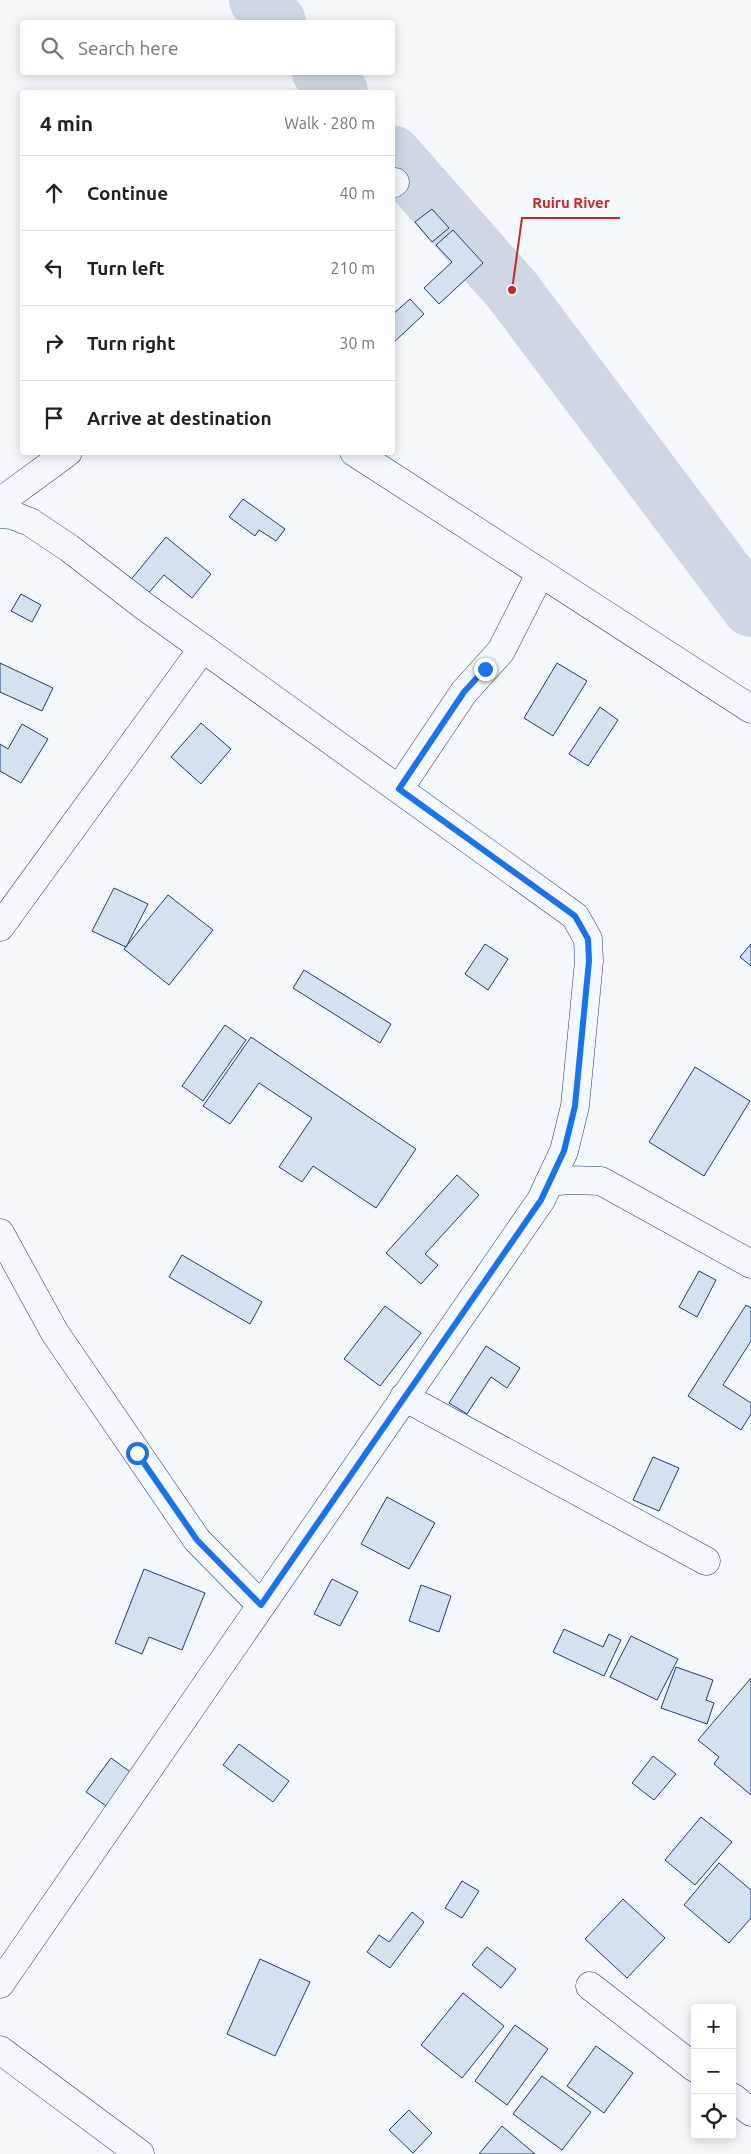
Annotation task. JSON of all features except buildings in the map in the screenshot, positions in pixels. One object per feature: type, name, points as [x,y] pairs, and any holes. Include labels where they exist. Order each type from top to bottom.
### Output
[{"type":"street","points":[[0,502],[64,455]]},
{"type":"street","points":[[359,455],[751,710]]},
{"type":"street","points":[[0,514],[12,515],[30,522],[68,548],[203,648],[575,916],[588,939],[589,961],[575,1106],[564,1151],[541,1200],[0,1984]]},
{"type":"street","points":[[399,789],[464,692],[501,651],[540,574]]},
{"type":"street","points":[[0,927],[203,648]]},
{"type":"street","points":[[549,1182],[601,1181],[622,1190],[751,1264]]},
{"type":"street","points":[[0,1233],[55,1333],[197,1540],[261,1605]]},
{"type":"street","points":[[404,1397],[706,1561]]},
{"type":"street","points":[[590,1986],[691,2065]]},
{"type":"street","points":[[0,2050],[140,2154]]},
{"type":"street","points":[[736,2100],[751,2112]]},
{"type":"waterway","points":[[258,0],[275,20]]},
{"type":"waterway","points":[[324,75],[337,90]]},
{"type":"waterway","points":[[395,157],[512,290],[751,608]]},
{"type":"place","name":"Ruiru River","points":[[512,290]]},
{"type":"route","points":[[137,1453],[197,1540],[261,1605],[541,1200],[564,1151],[575,1106],[589,961],[588,939],[575,916],[399,789],[464,692],[485,669]]}]
